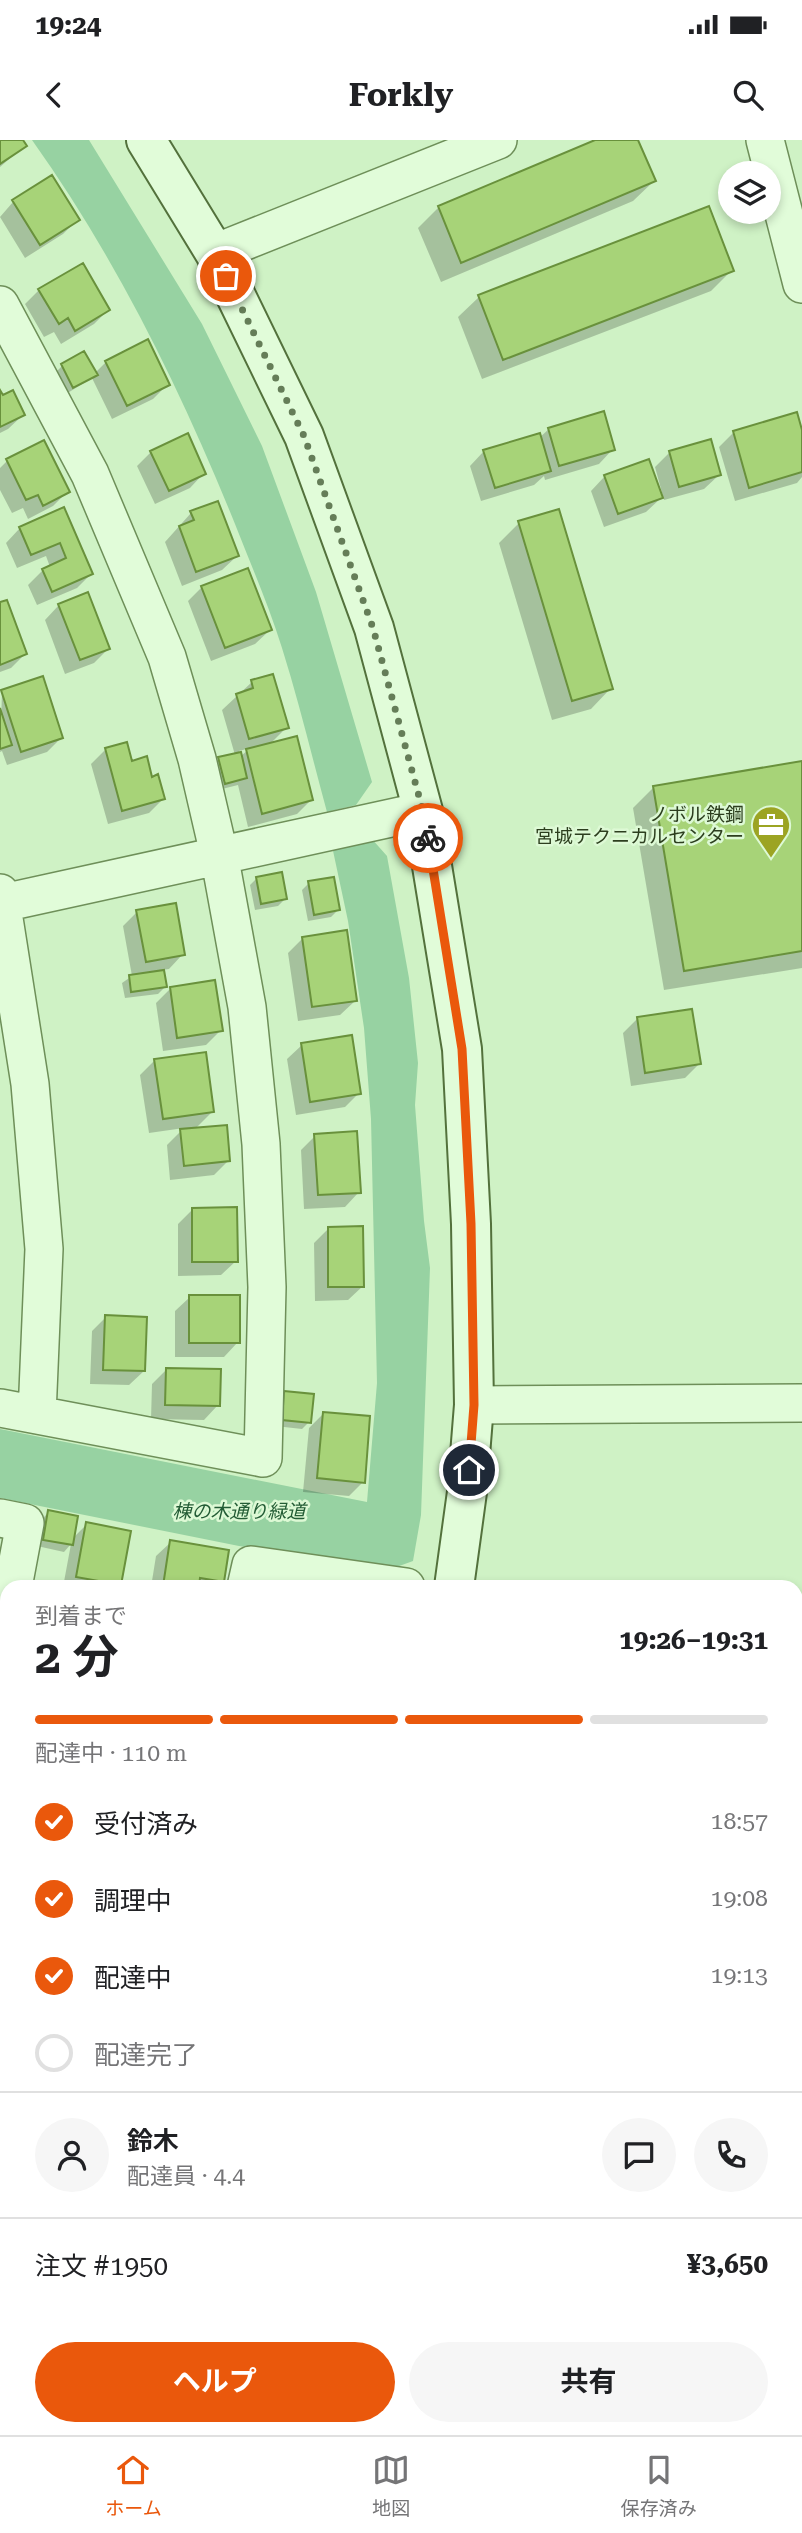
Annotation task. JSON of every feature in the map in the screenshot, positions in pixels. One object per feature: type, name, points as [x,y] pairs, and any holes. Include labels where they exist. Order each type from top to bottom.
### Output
[{"type":"street","points":[[146,140],[215,253],[304,436],[373,628],[423,811],[462,1049],[471,1224],[474,1405],[467,1492],[455,1580]]},
{"type":"street","points":[[215,253],[498,140]]},
{"type":"street","points":[[765,140],[802,284]]},
{"type":"street","points":[[0,305],[90,474],[167,657],[197,759],[219,855],[247,1007],[261,1144],[267,1287],[263,1458],[0,1408]]},
{"type":"street","points":[[37,1415],[44,1249],[30,1084],[1,898],[423,811]]},
{"type":"street","points":[[474,1405],[802,1403]]},
{"type":"street","points":[[0,1518],[26,1523],[14,1580]]},
{"type":"street","points":[[248,1580],[251,1565],[357,1580]]},
{"type":"green space","points":[[32,140],[89,140],[202,324],[262,446],[316,592],[372,782],[356,805],[327,812],[277,632],[214,474],[169,375],[119,278],[63,185]]},
{"type":"green space","name":"棟の木通り緑道","points":[[371,838],[387,856],[409,978],[418,1063],[415,1105],[430,1268],[421,1515],[413,1561],[391,1569],[239,1546],[0,1498],[0,1429],[367,1502],[377,1383],[371,1119],[364,1028],[348,921],[332,846]]},
{"type":"building","points":[[0,140],[23,140],[27,146],[0,164]]},
{"type":"building","points":[[595,140],[638,140],[656,181],[461,263],[438,206]]},
{"type":"building","points":[[52,175],[80,220],[40,245],[12,200]]},
{"type":"building","points":[[709,206],[734,271],[503,360],[478,295]]},
{"type":"building","points":[[83,263],[110,310],[75,331],[68,318],[59,324],[38,289]]},
{"type":"building","points":[[148,339],[170,385],[127,406],[105,361]]},
{"type":"building","points":[[84,351],[98,375],[73,388],[61,364]]},
{"type":"building","points":[[0,390],[3,395],[13,390],[25,415],[0,427]]},
{"type":"building","points":[[604,411],[615,450],[559,466],[548,428]]},
{"type":"building","points":[[797,412],[802,430],[802,472],[749,488],[733,431]]},
{"type":"building","points":[[188,433],[206,474],[169,491],[150,451]]},
{"type":"building","points":[[540,433],[551,471],[495,488],[483,450]]},
{"type":"building","points":[[711,439],[721,475],[679,487],[669,451]]},
{"type":"building","points":[[44,440],[70,492],[43,506],[38,495],[26,500],[6,459]]},
{"type":"building","points":[[649,459],[663,498],[618,514],[604,475]]},
{"type":"building","points":[[218,501],[239,556],[196,572],[179,526],[194,520],[190,511]]},
{"type":"building","points":[[64,507],[93,574],[52,592],[42,569],[66,558],[60,543],[31,555],[19,527]]},
{"type":"building","points":[[559,509],[613,689],[572,701],[518,521]]},
{"type":"building","points":[[248,568],[272,630],[225,648],[201,586]]},
{"type":"building","points":[[88,592],[110,649],[80,660],[58,604]]},
{"type":"building","points":[[7,600],[27,654],[0,665],[0,602]]},
{"type":"building","points":[[273,674],[289,728],[249,739],[236,694],[253,688],[251,680]]},
{"type":"building","points":[[43,676],[63,738],[21,752],[1,690]]},
{"type":"building","points":[[0,708],[12,745],[0,749]]},
{"type":"building","points":[[297,736],[313,800],[262,814],[246,749]]},
{"type":"building","points":[[127,742],[132,761],[147,756],[152,777],[158,774],[165,799],[122,811],[105,748]]},
{"type":"building","points":[[241,752],[247,778],[225,784],[218,757]]},
{"type":"building","points":[[802,761],[802,951],[684,971],[653,786]]},
{"type":"building","points":[[282,872],[287,899],[261,904],[256,877]]},
{"type":"building","points":[[334,877],[340,910],[314,915],[308,881]]},
{"type":"building","points":[[176,903],[185,955],[146,962],[136,910]]},
{"type":"building","points":[[347,930],[357,1001],[312,1007],[302,937]]},
{"type":"building","points":[[164,970],[167,987],[131,992],[129,975]]},
{"type":"building","points":[[215,980],[223,1031],[177,1038],[170,987]]},
{"type":"building","points":[[692,1009],[701,1064],[645,1073],[637,1017]]},
{"type":"building","points":[[352,1035],[361,1094],[310,1102],[301,1043]]},
{"type":"building","points":[[206,1052],[214,1112],[163,1119],[154,1059]]},
{"type":"building","points":[[227,1125],[230,1161],[184,1166],[180,1129]]},
{"type":"building","points":[[357,1131],[361,1193],[318,1195],[314,1134]]},
{"type":"building","points":[[237,1207],[238,1262],[192,1262],[192,1208]]},
{"type":"building","points":[[363,1226],[364,1287],[328,1287],[328,1227]]},
{"type":"building","points":[[189,1295],[240,1295],[240,1343],[189,1343]]},
{"type":"building","points":[[105,1315],[147,1317],[145,1371],[103,1370]]},
{"type":"building","points":[[166,1368],[221,1369],[220,1406],[165,1405]]},
{"type":"building","points":[[284,1391],[314,1394],[311,1423],[282,1420]]},
{"type":"building","points":[[323,1412],[370,1416],[365,1483],[317,1478]]},
{"type":"building","points":[[48,1510],[78,1516],[73,1545],[43,1540]]},
{"type":"building","points":[[86,1522],[131,1531],[122,1580],[76,1577]]},
{"type":"building","points":[[170,1540],[229,1550],[224,1580],[164,1580]]},
{"type":"way so far","points":[[226,276],[304,436],[373,628],[428,838]]},
{"type":"place","name":"ノボル鉄鋼 宮城テクニカルセンター","points":[[771,859]]},
{"type":"route","points":[[428,838],[462,1049],[471,1224],[474,1405],[469,1470]]}]
